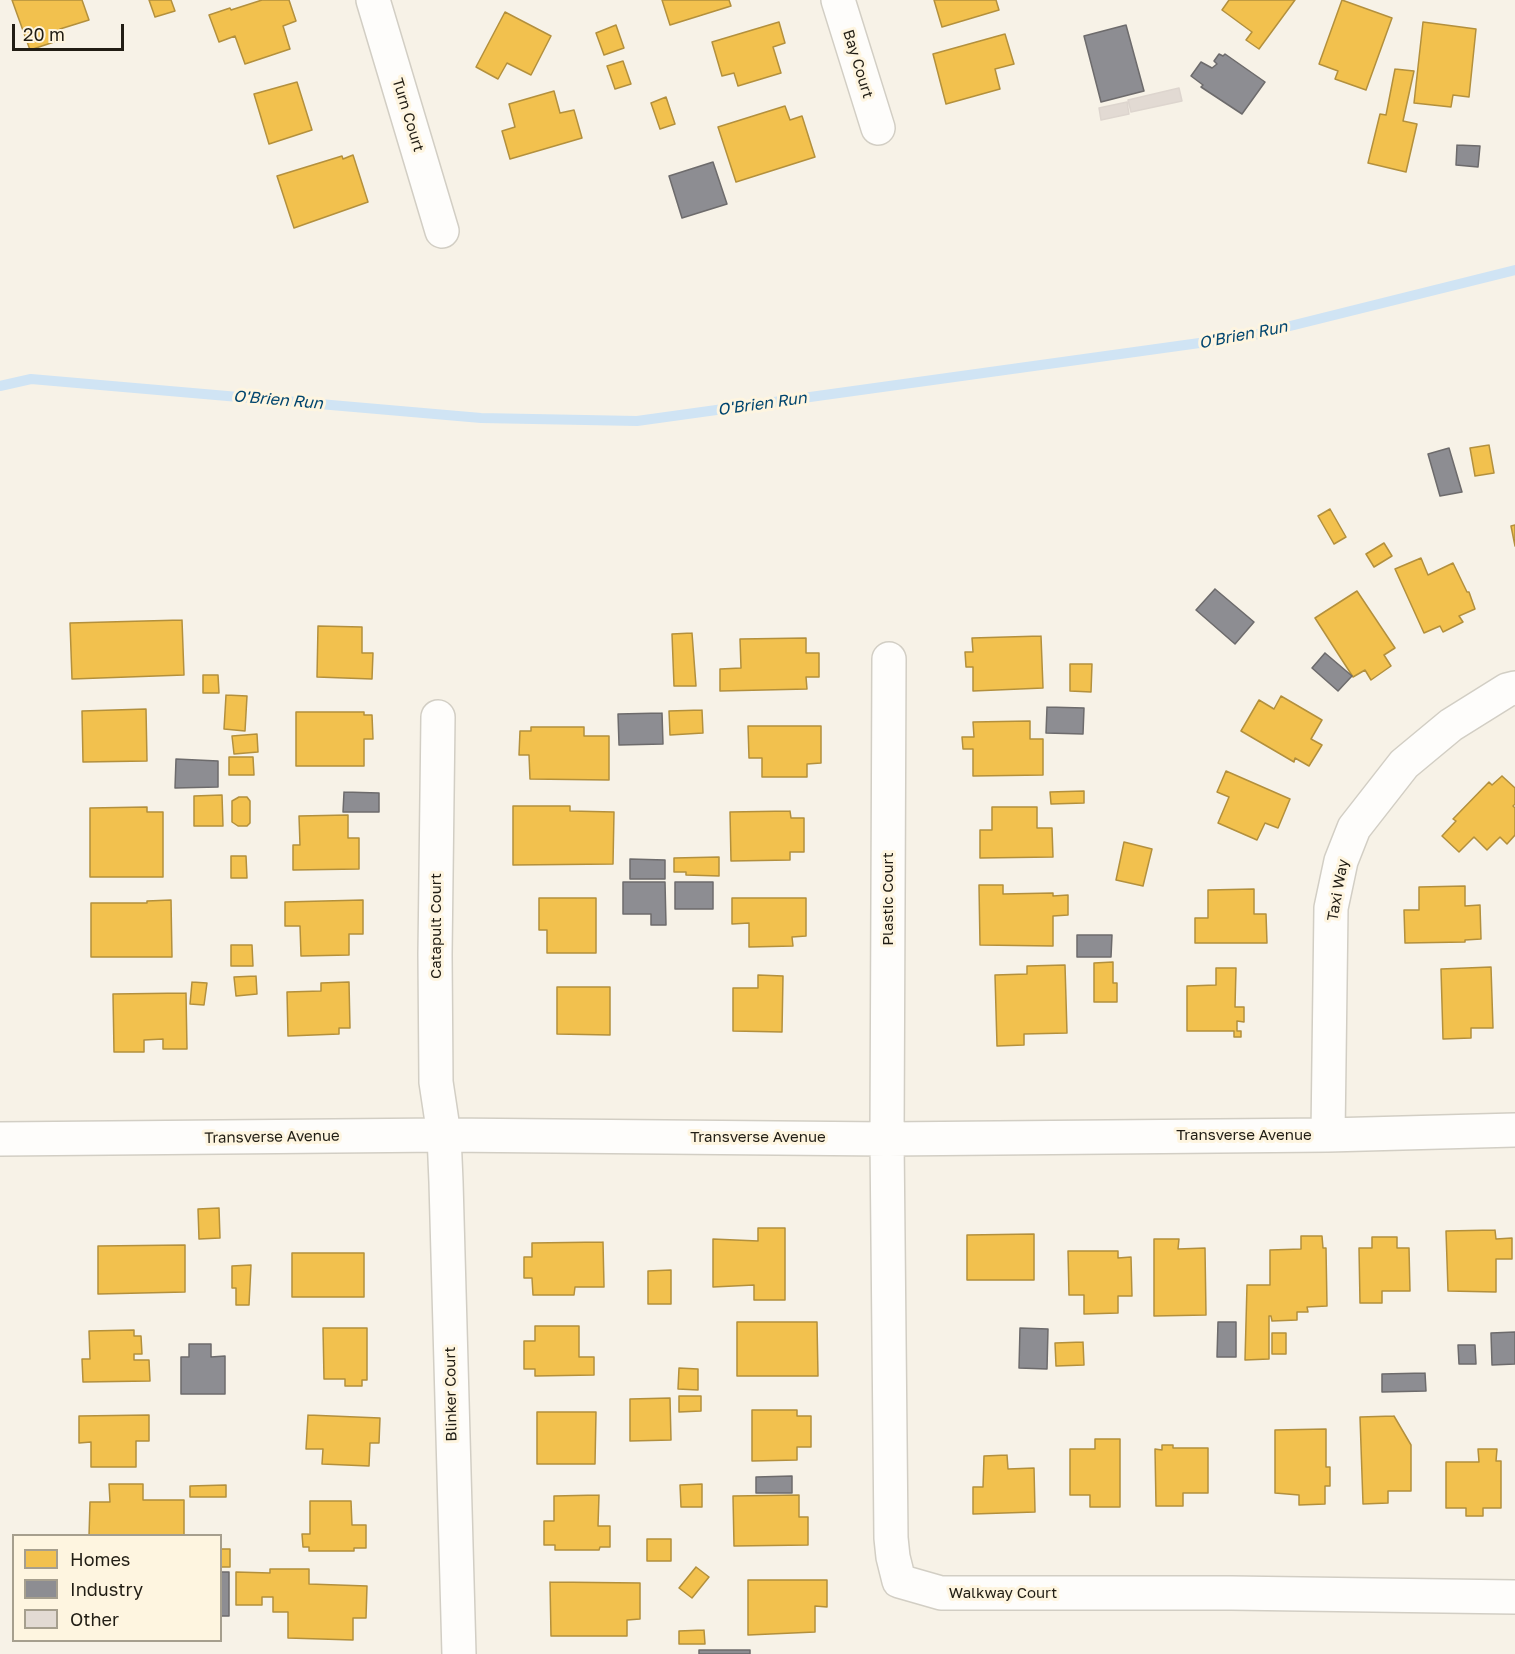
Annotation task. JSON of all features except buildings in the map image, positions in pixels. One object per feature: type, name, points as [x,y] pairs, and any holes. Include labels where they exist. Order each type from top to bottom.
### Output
[{"type":"street","name":"Turn Court","points":[[374,0],[442,231]]},
{"type":"street","name":"Bay Court","points":[[838,0],[878,128]]},
{"type":"street","name":"Plastic Court","points":[[887,1138],[889,659]]},
{"type":"street","name":"Taxi Way","points":[[1328,1135],[1331,908],[1341,861],[1354,828],[1404,764],[1451,725],[1507,690],[1515,688]]},
{"type":"street","name":"Catapult Court","points":[[438,717],[436,1082],[444,1135]]},
{"type":"street","name":"Transverse Avenue","points":[[0,1139],[444,1135],[887,1138],[1328,1135],[1515,1130]]},
{"type":"street","name":"Blinker Court","points":[[444,1135],[459,1654]]},
{"type":"street","name":"Walkway Court","points":[[887,1138],[891,1538],[899,1581],[941,1593],[1231,1593],[1515,1597]]},
{"type":"waterway","name":"O'Brien Run","points":[[0,386],[31,379],[481,418],[637,421],[1250,336],[1515,270]]}]
